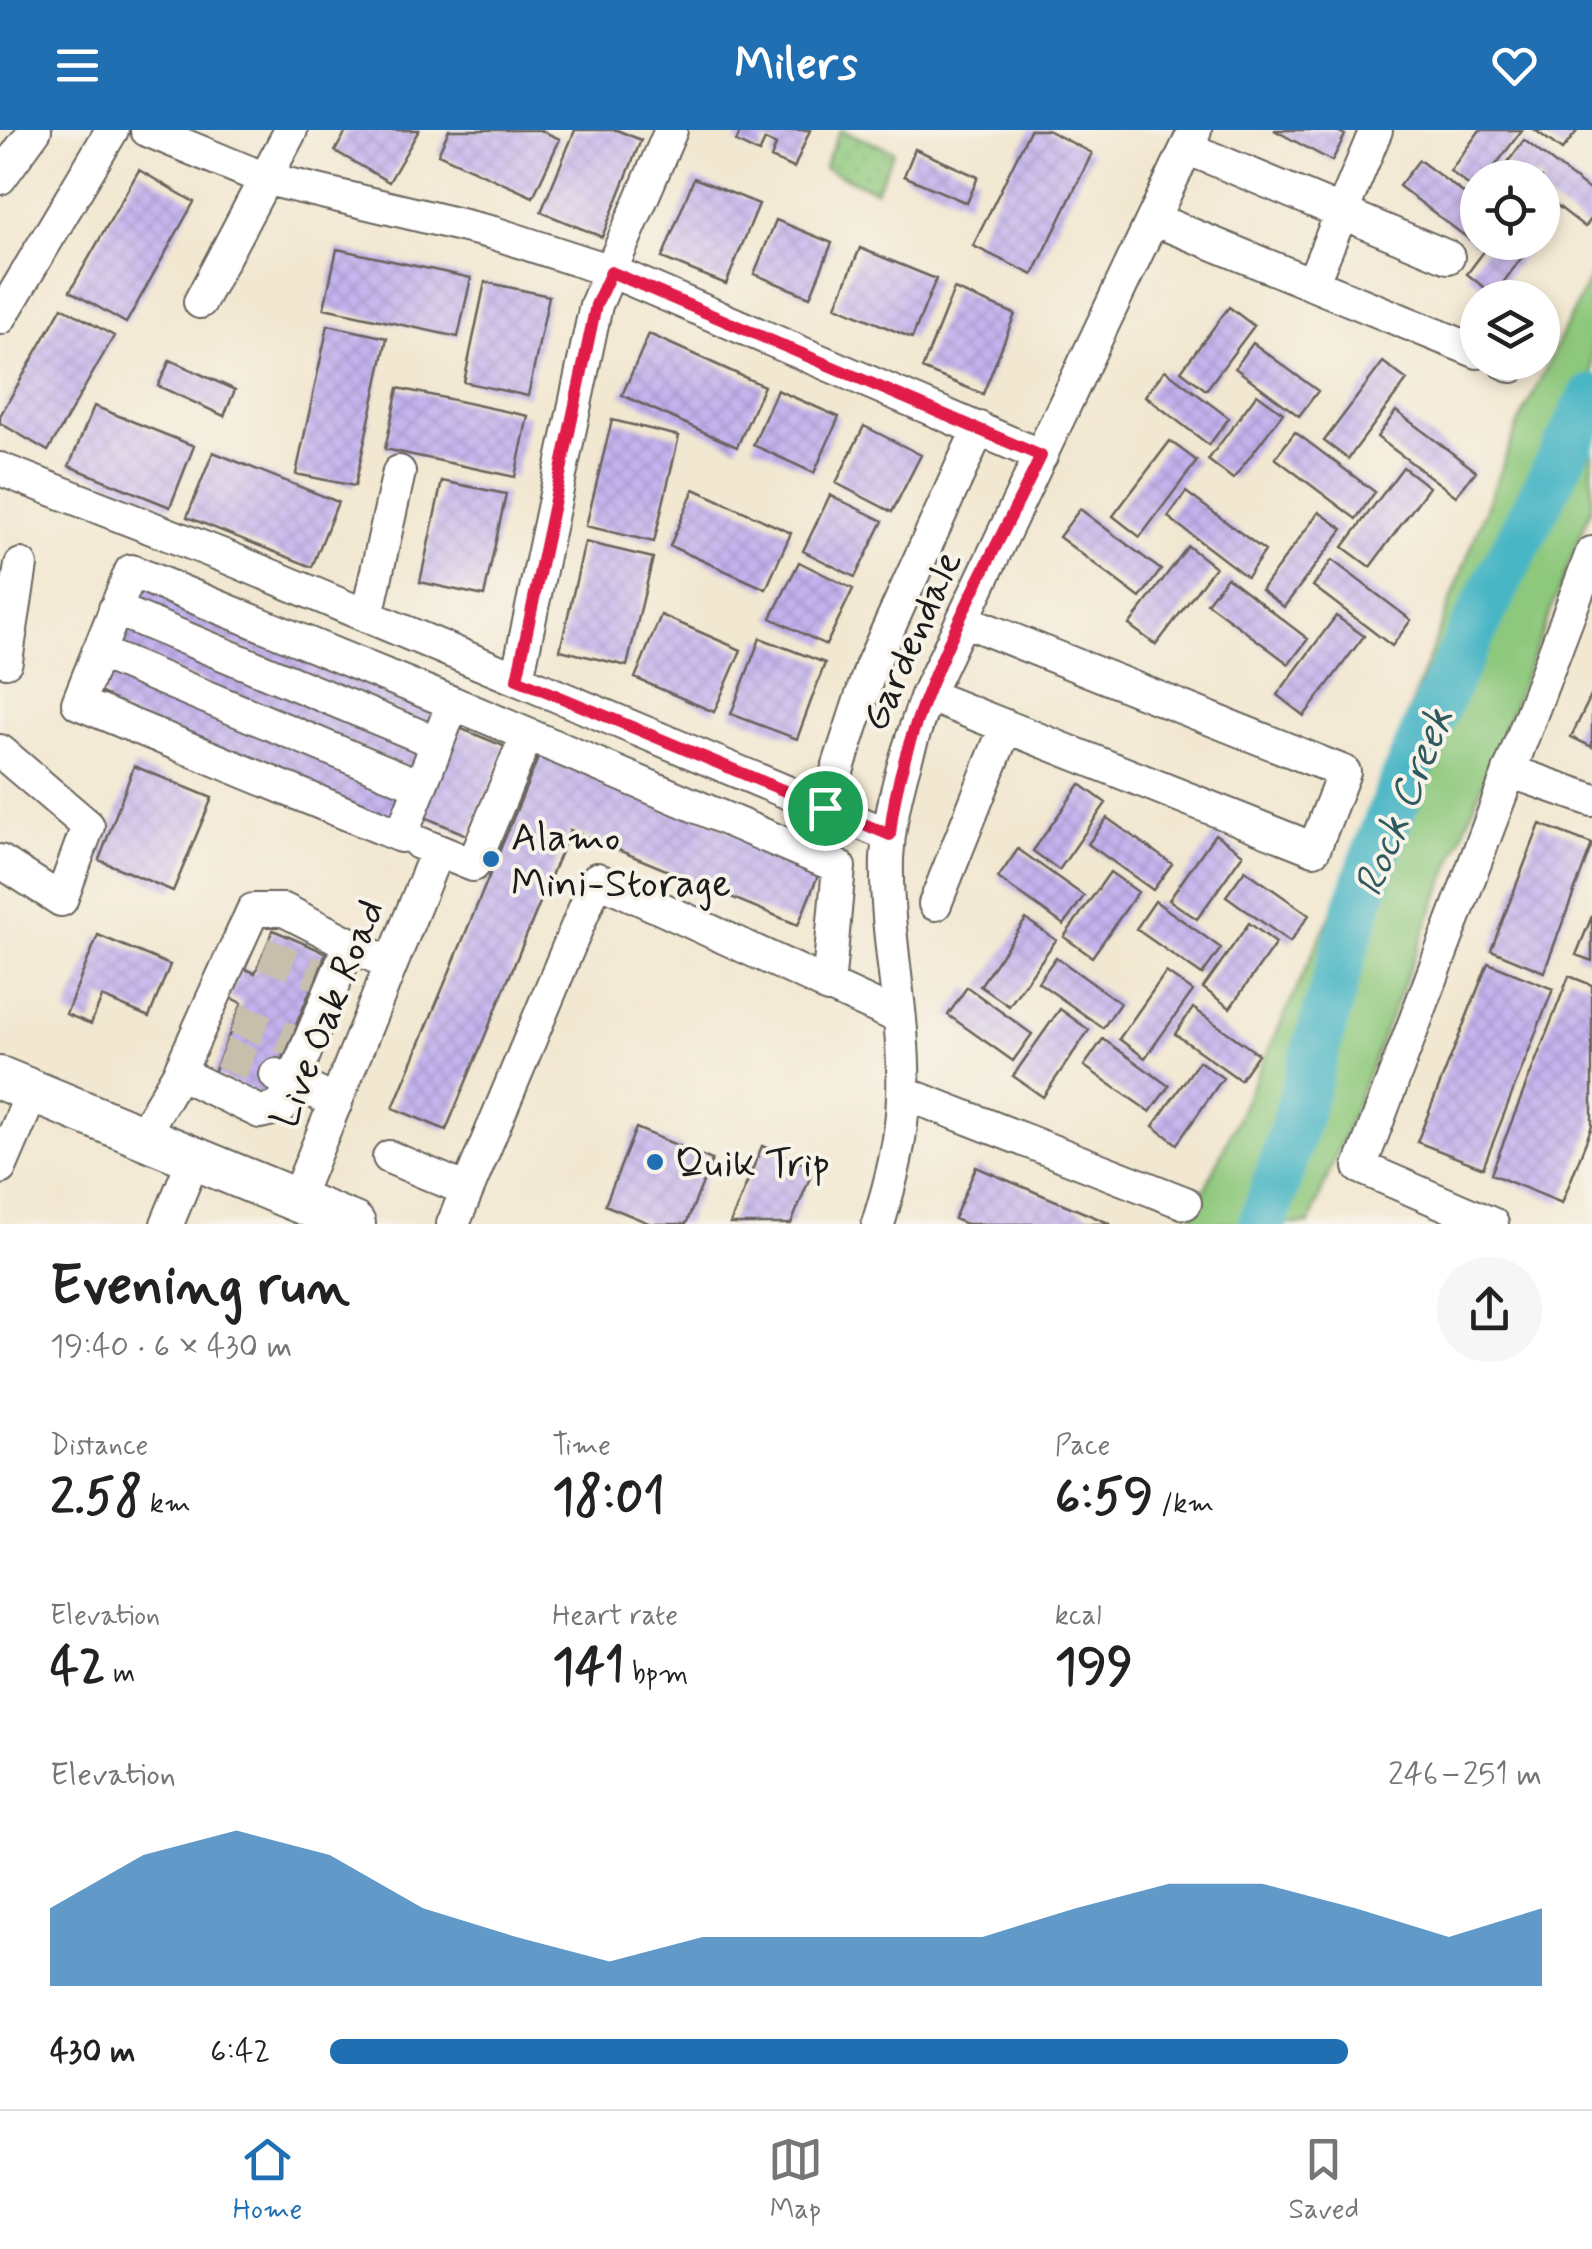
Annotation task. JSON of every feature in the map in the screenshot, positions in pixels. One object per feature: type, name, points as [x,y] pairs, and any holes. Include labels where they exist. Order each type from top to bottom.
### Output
[{"type":"main road","points":[[16,1084],[354,1224]]},
{"type":"street","points":[[0,178],[34,130]]},
{"type":"street","points":[[0,318],[112,130]]},
{"type":"street","points":[[146,130],[263,178],[494,233],[611,272],[1041,456]]},
{"type":"street","points":[[200,302],[291,130]]},
{"type":"street","points":[[517,679],[596,305],[670,130]]},
{"type":"street","points":[[1312,284],[1376,130]]},
{"type":"street","points":[[1191,139],[1341,213],[1448,257]]},
{"type":"street","name":"Gardendale","points":[[878,1224],[892,1180],[904,1094],[887,902],[890,835],[900,772],[926,695],[1191,139]]},
{"type":"street","points":[[1153,220],[1460,345]]},
{"type":"street","points":[[825,808],[872,667],[979,428]]},
{"type":"street","points":[[0,469],[367,616],[890,835]]},
{"type":"street","points":[[367,616],[400,472]]},
{"type":"street","points":[[1492,1224],[1360,1166],[1592,553]]},
{"type":"street","points":[[0,658],[6,661],[21,565]]},
{"type":"street","points":[[527,735],[473,866],[436,854],[78,703],[130,571],[452,703],[839,866],[828,987]]},
{"type":"street","points":[[116,608],[437,743]]},
{"type":"street","points":[[926,695],[1314,849],[1344,772],[962,620]]},
{"type":"street","points":[[98,652],[420,786]]},
{"type":"street","points":[[401,836],[452,703]]},
{"type":"street","points":[[935,904],[1006,726]]},
{"type":"street","points":[[0,751],[88,826],[61,900],[0,860]]},
{"type":"street","points":[[1510,771],[1592,800]]},
{"type":"street","name":"Live Oak Road","points":[[296,1200],[436,854]]},
{"type":"street","points":[[453,1224],[597,879],[896,1016]]},
{"type":"street","points":[[142,1136],[179,1073],[208,1046],[251,948],[253,910],[284,910],[391,965]]},
{"type":"street","points":[[179,1073],[260,1112],[281,1107],[284,1078],[298,1044],[326,978],[350,944]]},
{"type":"street","points":[[284,1078],[336,1103]]},
{"type":"street","points":[[0,1168],[16,1084]]},
{"type":"street","points":[[904,1094],[1185,1204]]},
{"type":"street","points":[[389,1157],[467,1190]]},
{"type":"street","points":[[167,1224],[194,1158]]},
{"type":"green space","points":[[840,130],[894,151],[876,191],[824,168]]},
{"type":"green space","points":[[1592,273],[1592,506],[1309,1224],[1189,1224],[1334,907],[1517,427],[1540,380],[1560,380],[1560,339]]},
{"type":"building","points":[[347,130],[419,130],[389,182],[335,151]]},
{"type":"building","points":[[449,130],[540,130],[560,139],[533,197],[438,154]]},
{"type":"building","points":[[575,130],[617,130],[641,140],[602,237],[541,212]]},
{"type":"building","points":[[741,130],[810,130],[794,168],[771,158],[776,145],[765,140],[759,153],[736,142]]},
{"type":"building","points":[[1030,130],[1047,130],[1092,153],[1033,275],[973,246]]},
{"type":"building","points":[[1274,130],[1335,130],[1345,135],[1332,161]]},
{"type":"building","points":[[1480,130],[1522,130],[1500,160],[1460,160],[1460,179],[1450,171]]},
{"type":"building","points":[[1535,130],[1578,130],[1562,150]]},
{"type":"building","points":[[1524,140],[1550,160],[1509,160]]},
{"type":"building","points":[[915,149],[978,177],[967,203],[904,176]]},
{"type":"building","points":[[1419,160],[1460,191],[1460,232],[1399,186]]},
{"type":"building","points":[[1560,168],[1592,192],[1592,218],[1585,227],[1560,208]]},
{"type":"building","points":[[139,170],[194,202],[126,323],[70,291]]},
{"type":"building","points":[[694,178],[759,204],[726,284],[662,258]]},
{"type":"building","points":[[776,220],[832,243],[810,297],[754,274]]},
{"type":"building","points":[[860,248],[936,279],[912,338],[836,306]]},
{"type":"building","points":[[337,249],[471,278],[458,337],[324,308]]},
{"type":"building","points":[[1478,260],[1520,260],[1505,280],[1475,280],[1467,274]]},
{"type":"building","points":[[485,282],[549,296],[528,396],[464,382]]},
{"type":"building","points":[[954,289],[1015,314],[983,394],[922,369]]},
{"type":"building","points":[[62,307],[114,336],[48,451],[0,423],[0,416]]},
{"type":"building","points":[[1229,307],[1254,326],[1206,390],[1181,371]]},
{"type":"building","points":[[328,325],[387,338],[355,486],[296,474]]},
{"type":"building","points":[[649,334],[764,386],[737,447],[622,395]]},
{"type":"building","points":[[1253,343],[1318,391],[1299,416],[1235,368]]},
{"type":"building","points":[[170,360],[235,390],[224,416],[158,386]]},
{"type":"building","points":[[1383,362],[1407,380],[1348,459],[1324,441]]},
{"type":"building","points":[[1165,370],[1229,418],[1209,445],[1145,396]]},
{"type":"building","points":[[398,388],[528,416],[515,477],[385,449]]},
{"type":"building","points":[[777,390],[839,417],[814,473],[753,445]]},
{"type":"building","points":[[1257,394],[1283,413],[1233,479],[1208,460]]},
{"type":"building","points":[[94,406],[194,446],[170,507],[69,466]]},
{"type":"building","points":[[1396,411],[1476,471],[1456,496],[1377,437]]},
{"type":"building","points":[[612,420],[679,436],[654,542],[586,526]]},
{"type":"building","points":[[864,426],[921,455],[892,512],[836,483]]},
{"type":"building","points":[[1295,432],[1375,492],[1356,519],[1275,458]]},
{"type":"building","points":[[1170,441],[1197,461],[1140,537],[1113,516]]},
{"type":"building","points":[[213,452],[338,502],[312,567],[187,517]]},
{"type":"building","points":[[1403,467],[1429,487],[1370,567],[1343,547]]},
{"type":"building","points":[[442,481],[506,494],[484,596],[420,582]]},
{"type":"building","points":[[694,489],[791,533],[766,589],[670,546]]},
{"type":"building","points":[[1186,492],[1265,551],[1247,577],[1168,517]]},
{"type":"building","points":[[830,495],[883,521],[855,577],[803,551]]},
{"type":"building","points":[[1080,509],[1161,570],[1140,598],[1059,537]]},
{"type":"building","points":[[1319,512],[1343,529],[1284,607],[1261,590]]},
{"type":"building","points":[[585,542],[653,558],[627,666],[560,650]]},
{"type":"building","points":[[1188,546],[1215,567],[1156,645],[1129,625]]},
{"type":"building","points":[[1332,560],[1411,620],[1392,646],[1313,586]]},
{"type":"building","points":[[799,562],[853,589],[826,645],[771,618]]},
{"type":"building","points":[[1227,577],[1308,639],[1289,664],[1207,603]]},
{"type":"building","points":[[144,580],[439,703],[429,726],[134,603]]},
{"type":"building","points":[[661,615],[741,650],[714,712],[635,678]]},
{"type":"building","points":[[1336,616],[1364,636],[1304,716],[1277,695]]},
{"type":"building","points":[[127,626],[420,748],[412,769],[118,647]]},
{"type":"building","points":[[760,638],[825,663],[797,739],[731,714]]},
{"type":"building","points":[[106,669],[403,793],[390,824],[104,705],[108,696],[97,691]]},
{"type":"building","points":[[1592,694],[1592,747],[1571,737]]},
{"type":"building","points":[[457,727],[506,747],[469,836],[420,815]]},
{"type":"building","points":[[541,751],[821,868],[798,925],[570,830],[446,1130],[393,1108]]},
{"type":"building","points":[[134,766],[212,798],[173,891],[99,860]]},
{"type":"building","points":[[1080,784],[1106,803],[1059,870],[1033,851]]},
{"type":"building","points":[[1107,818],[1172,864],[1153,890],[1088,844]]},
{"type":"building","points":[[1540,824],[1592,844],[1544,972],[1491,950]]},
{"type":"building","points":[[1215,834],[1243,854],[1197,919],[1169,900]]},
{"type":"building","points":[[1018,849],[1084,896],[1064,925],[998,878]]},
{"type":"building","points":[[1245,870],[1309,915],[1290,942],[1226,896]]},
{"type":"building","points":[[1110,872],[1138,892],[1092,957],[1064,937]]},
{"type":"building","points":[[1155,901],[1221,948],[1202,975],[1136,929]]},
{"type":"building","points":[[1592,916],[1592,961],[1576,955]]},
{"type":"building","points":[[1026,919],[1056,940],[1009,1006],[980,986]]},
{"type":"building","points":[[1249,923],[1276,943],[1230,1008],[1203,988]]},
{"type":"building","points":[[273,930],[326,953],[266,1097],[213,1075],[242,1003],[229,997],[241,967],[255,973]]},
{"type":"building","points":[[98,935],[170,965],[149,1017],[102,997],[91,1024],[66,1014]]},
{"type":"building","points":[[1056,957],[1120,1003],[1103,1028],[1038,982]]},
{"type":"building","points":[[1488,963],[1553,989],[1483,1168],[1417,1142]]},
{"type":"building","points":[[1166,972],[1193,991],[1145,1058],[1119,1039]]},
{"type":"building","points":[[1569,976],[1592,985],[1592,1126],[1562,1203],[1491,1174]]},
{"type":"building","points":[[967,987],[1032,1034],[1013,1061],[948,1015]]},
{"type":"building","points":[[1193,1008],[1258,1054],[1240,1080],[1175,1034]]},
{"type":"building","points":[[1060,1009],[1089,1030],[1043,1097],[1013,1076]]},
{"type":"building","points":[[1103,1039],[1169,1086],[1150,1112],[1084,1066]]},
{"type":"building","points":[[1199,1061],[1223,1078],[1177,1144],[1153,1126]]},
{"type":"building","points":[[636,1128],[712,1160],[686,1224],[651,1224],[605,1205]]},
{"type":"building","points":[[762,1146],[814,1168],[791,1224],[730,1224]]},
{"type":"building","points":[[976,1167],[1111,1224],[966,1224],[954,1219]]},
{"type":"waterway","name":"Rock Creek","points":[[1262,1224],[1352,924],[1388,819],[1470,636],[1592,398]]},
{"type":"tunnel","points":[[263,953],[317,974]]},
{"type":"tunnel","points":[[236,1018],[290,1040]]},
{"type":"tunnel","points":[[222,1052],[276,1075]]},
{"type":"place","name":"Alamo Mini-Storage","points":[[491,859]]},
{"type":"place","name":"Quik Trip","points":[[655,1162]]},
{"type":"route","points":[[611,272],[1041,456],[926,695],[900,772],[890,835],[825,808],[517,679],[596,305],[611,272]]}]
